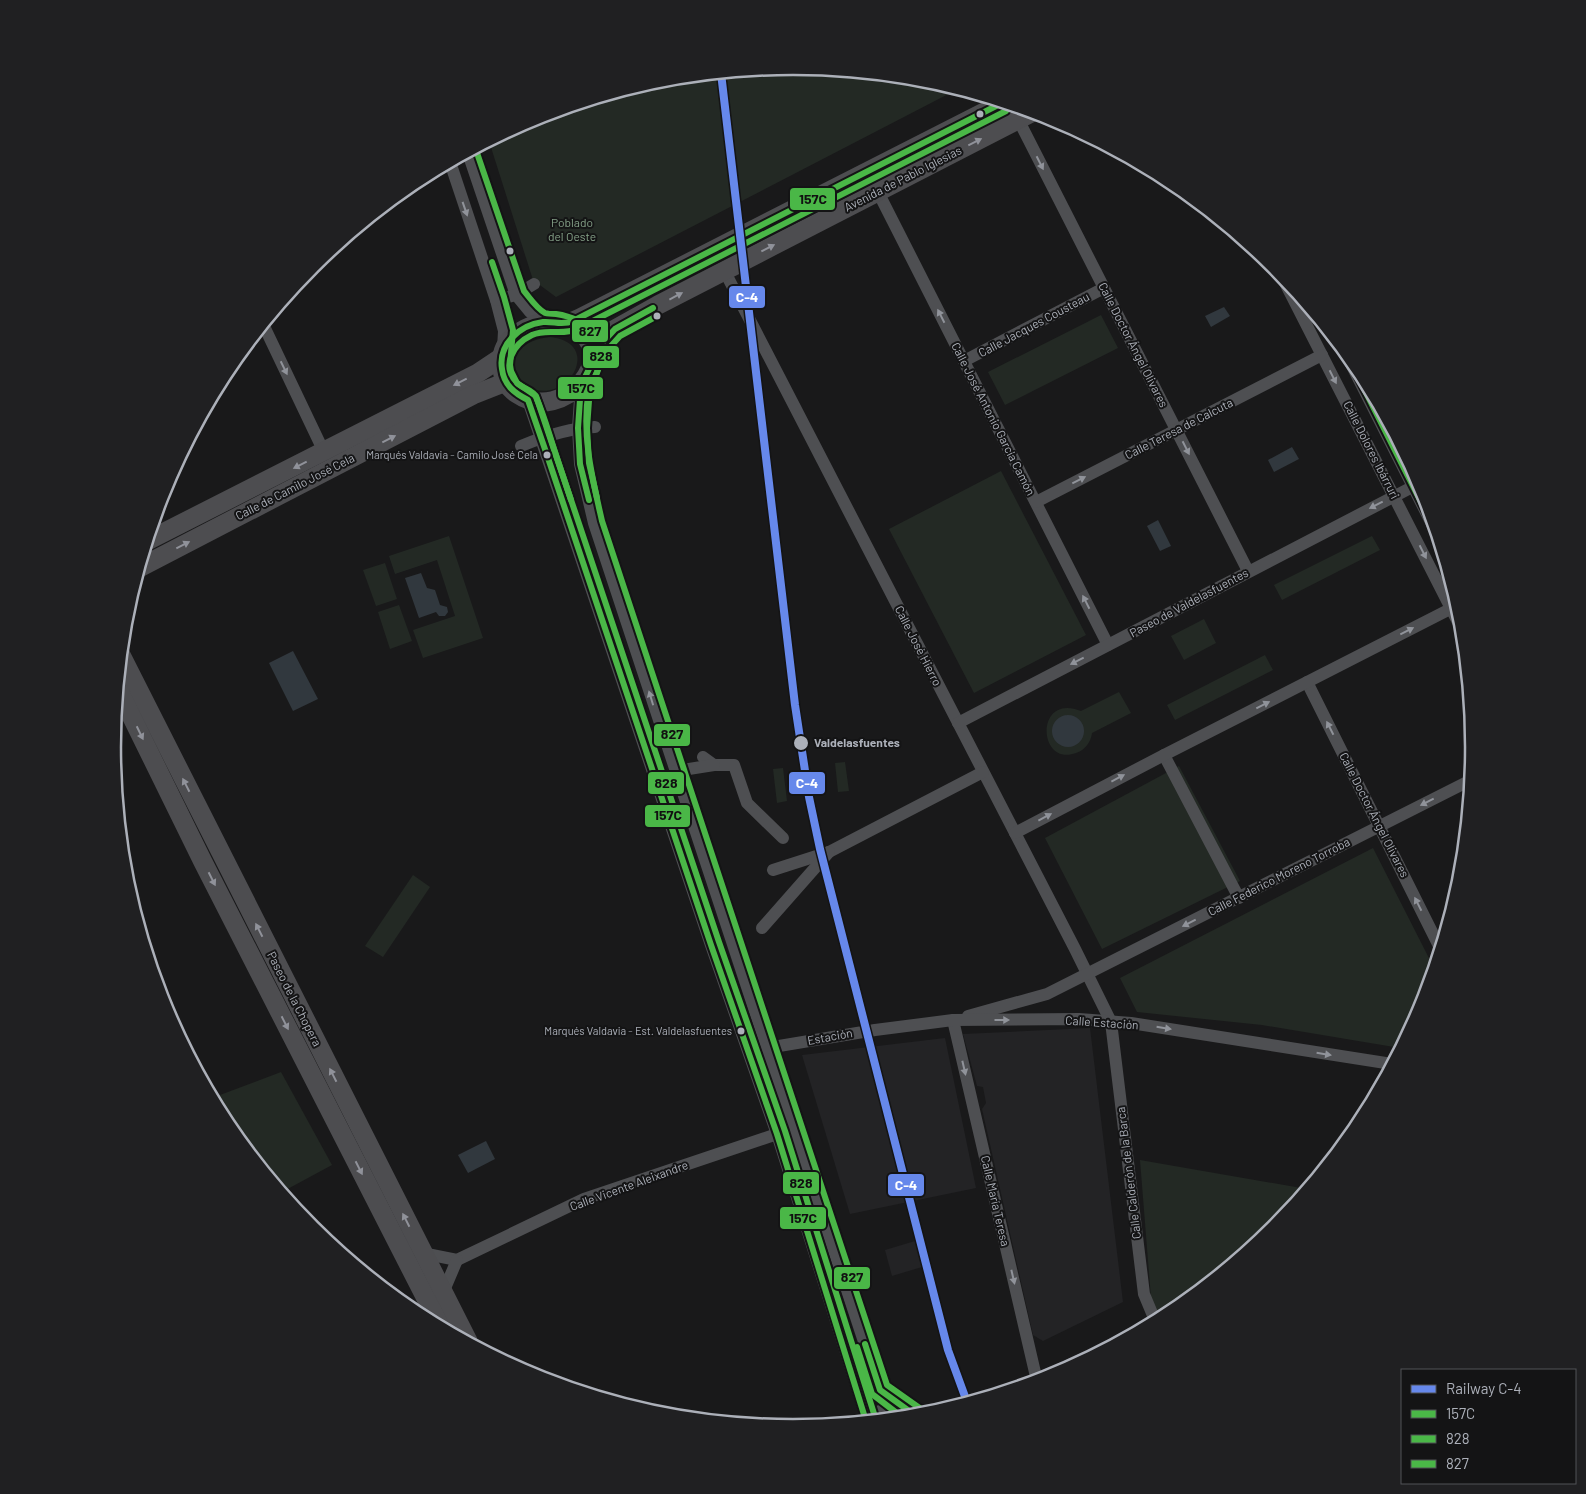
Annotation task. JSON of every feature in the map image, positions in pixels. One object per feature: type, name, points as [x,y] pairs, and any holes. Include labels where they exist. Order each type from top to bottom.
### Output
[{"type":"street","name":"Avenida de Pablo Iglesias","points":[[564,324],[584,316],[995,107]]},
{"type":"street","name":"Avenida de Pablo Iglesias","points":[[593,353],[614,329],[724,270],[1025,117]]},
{"type":"street","name":"Calle Doctor Ángel Olivares","points":[[1027,117],[1104,288],[1248,571]]},
{"type":"street","points":[[470,158],[516,295],[530,312],[542,322]]},
{"type":"street","points":[[452,168],[496,300],[504,331],[502,353],[501,366],[506,382],[515,393],[528,400],[546,402],[555,400],[570,394],[581,384],[589,369],[593,353],[586,338],[573,327],[564,324],[542,322],[517,333],[502,353]]},
{"type":"street","name":"Calle José Antonio García Camón","points":[[878,192],[1108,645]]},
{"type":"street","name":"Calle José Hierro","points":[[724,270],[1111,1022]]},
{"type":"street","points":[[496,300],[516,295],[534,284]]},
{"type":"street","name":"Calle Jacques Cousteau","points":[[964,361],[1104,288]]},
{"type":"street","name":"Calle Dolores Ibárruri","points":[[1293,299],[1394,496],[1446,592]]},
{"type":"street","points":[[267,330],[324,452]]},
{"type":"street","name":"Calle de Camilo José Cela","points":[[155,537],[478,373],[502,353]]},
{"type":"street","name":"Calle Teresa de Calcuta","points":[[1036,502],[1322,355]]},
{"type":"street","name":"Calle de Camilo José Cela","points":[[147,564],[473,395],[506,382]]},
{"type":"street","points":[[581,384],[578,428],[580,464],[594,523],[662,735],[676,771],[880,1390],[906,1409]]},
{"type":"street","points":[[528,400],[711,945],[777,1134],[865,1415]]},
{"type":"street","points":[[521,446],[541,438],[578,428],[595,428]]},
{"type":"street","name":"Paseo de Valdelasfuentes","points":[[958,723],[1412,486]]},
{"type":"street","points":[[1015,833],[1450,608]]},
{"type":"street","name":"Paseo de la Chopera","points":[[126,665],[464,1333]]},
{"type":"street","name":"Calle Doctor Ángel Olivares","points":[[1307,682],[1436,940]]},
{"type":"street","name":"Paseo de la Chopera","points":[[123,698],[203,862],[432,1313]]},
{"type":"street","points":[[1164,755],[1239,898]]},
{"type":"street","points":[[703,756],[714,766]]},
{"type":"street","points":[[676,771],[734,765],[747,803],[783,838]]},
{"type":"street","points":[[773,870],[829,852],[983,772]]},
{"type":"street","name":"Calle Federico Moreno Torroba","points":[[1088,975],[1464,783]]},
{"type":"street","points":[[762,928],[829,852]]},
{"type":"street","points":[[953,1020],[1047,994],[1088,975]]},
{"type":"street","name":"Calle Estación","points":[[953,1020],[1078,1019],[1131,1023],[1386,1063]]},
{"type":"street","name":"Estación","points":[[767,1048],[875,1030],[953,1020]]},
{"type":"street","name":"Calle María Teresa","points":[[953,1020],[1035,1373]]},
{"type":"street","name":"Calle Calderón de la Barca","points":[[1111,1022],[1144,1294],[1152,1314]]},
{"type":"street","name":"Calle Vicente Aleixandre","points":[[457,1260],[584,1199],[777,1134]]},
{"type":"street","points":[[422,1253],[457,1260],[443,1293]]},
{"type":"shaded area","points":[[1224,307],[1230,316],[1211,327],[1205,316]]},
{"type":"shaded area","points":[[1292,447],[1299,459],[1274,472],[1268,460]]},
{"type":"shaded area","points":[[1158,520],[1171,546],[1160,551],[1147,526]]},
{"type":"shaded area","points":[[421,573],[427,588],[435,590],[440,605],[447,607],[448,612],[445,616],[439,616],[436,612],[419,618],[405,578]]},
{"type":"shaded area","points":[[293,651],[318,699],[293,711],[269,663]]},
{"type":"shaded area","points":[[1068,715],[1079,720],[1084,731],[1079,742],[1068,747],[1057,742],[1052,731],[1057,720]]},
{"type":"shaded area","points":[[1090,1028],[1123,1302],[1043,1341],[1033,1335],[982,1109],[986,1103],[983,1087],[977,1086],[963,1034]]},
{"type":"shaded area","points":[[945,1038],[976,1188],[850,1214],[802,1055]]},
{"type":"shaded area","points":[[486,1141],[495,1159],[468,1173],[458,1155]]},
{"type":"shaded area","points":[[915,1241],[922,1267],[892,1276],[885,1250]]},
{"type":"green space","name":"Poblado del Oeste","points":[[749,76],[837,76],[881,81],[949,94],[556,297],[533,280],[491,147],[536,126],[619,98],[662,88]]},
{"type":"green space","points":[[1101,315],[1118,348],[1005,405],[988,372]]},
{"type":"green space","points":[[549,337],[566,341],[575,350],[578,360],[574,371],[567,381],[556,388],[543,391],[528,387],[521,382],[517,376],[514,363],[516,356],[524,346],[536,340]]},
{"type":"green space","points":[[1001,471],[1086,635],[974,693],[889,529]]},
{"type":"green space","points":[[449,536],[483,638],[423,658],[413,630],[455,616],[437,560],[395,574],[389,556]]},
{"type":"green space","points":[[1372,536],[1380,550],[1282,600],[1274,585]]},
{"type":"green space","points":[[385,563],[397,599],[376,606],[363,570]]},
{"type":"green space","points":[[399,605],[412,641],[390,649],[378,612]]},
{"type":"green space","points":[[1204,619],[1216,643],[1184,660],[1171,636]]},
{"type":"green space","points":[[1265,655],[1273,670],[1175,720],[1167,705]]},
{"type":"green space","points":[[1119,692],[1131,713],[1092,733],[1087,745],[1079,752],[1063,754],[1054,750],[1048,741],[1047,730],[1049,720],[1055,712],[1066,708],[1081,711]],"holes":[[[1066,715],[1080,721],[1083,727],[1082,738],[1078,743],[1063,745]]]},
{"type":"green space","points":[[845,762],[849,791],[838,792],[835,763]]},
{"type":"green space","points":[[1179,766],[1240,881],[1102,949],[1045,838]]},
{"type":"green space","points":[[783,768],[787,801],[777,803],[773,769]]},
{"type":"green space","points":[[1373,848],[1430,960],[1414,1004],[1394,1047],[1262,1025],[1137,1012],[1120,978]]},
{"type":"green space","points":[[413,875],[430,887],[383,957],[365,946]]},
{"type":"green space","points":[[281,1072],[332,1165],[287,1189],[260,1156],[219,1095]]},
{"type":"green space","points":[[1140,1160],[1300,1188],[1268,1222],[1236,1252],[1202,1280],[1152,1315]]},
{"type":"rail line","name":"C-4","points":[[722,79],[795,705],[809,797],[820,849],[948,1350],[965,1396]]},
{"type":"transit line","name":"157C","points":[[864,1415],[777,1134],[711,945],[547,455],[528,400],[507,384],[503,375],[502,360],[507,344],[518,332],[526,327],[543,322],[562,323],[573,321],[995,107]]},
{"type":"transit line","name":"828","points":[[874,1414],[785,1131],[719,942],[544,418],[535,395],[518,384],[513,377],[510,363],[514,350],[532,335],[543,332],[566,332],[577,329],[1006,111]]},
{"type":"transit line","name":"827","points":[[477,154],[524,291],[536,306],[545,313],[566,316],[580,322],[596,338],[600,348],[601,358],[589,389],[586,422],[589,455],[602,521],[887,1385],[918,1407]]},
{"type":"transit line","name":"827","points":[[492,262],[513,330],[511,371],[517,383],[536,396],[571,500]]},
{"type":"transit line","name":"157C","points":[[589,500],[580,464],[578,428],[581,385],[589,369],[593,353],[615,329],[653,308]]},
{"type":"transit line","name":"828","points":[[597,498],[589,463],[587,428],[590,387],[601,357],[620,336],[657,316]]},
{"type":"transit line","name":"157C","points":[[1378,416],[1406,473]]},
{"type":"transit line","name":"157C","points":[[865,1344],[880,1390],[906,1409]]},
{"type":"transit line","name":"828","points":[[857,1347],[872,1394],[894,1411]]},
{"type":"place","name":"Marqués Valdavia - Camilo José Cela","points":[[547,455]]},
{"type":"place","name":"Valdelasfuentes","points":[[801,743]]},
{"type":"place","name":"Marqués Valdavia - Est. Valdelasfuentes","points":[[741,1031]]}]
